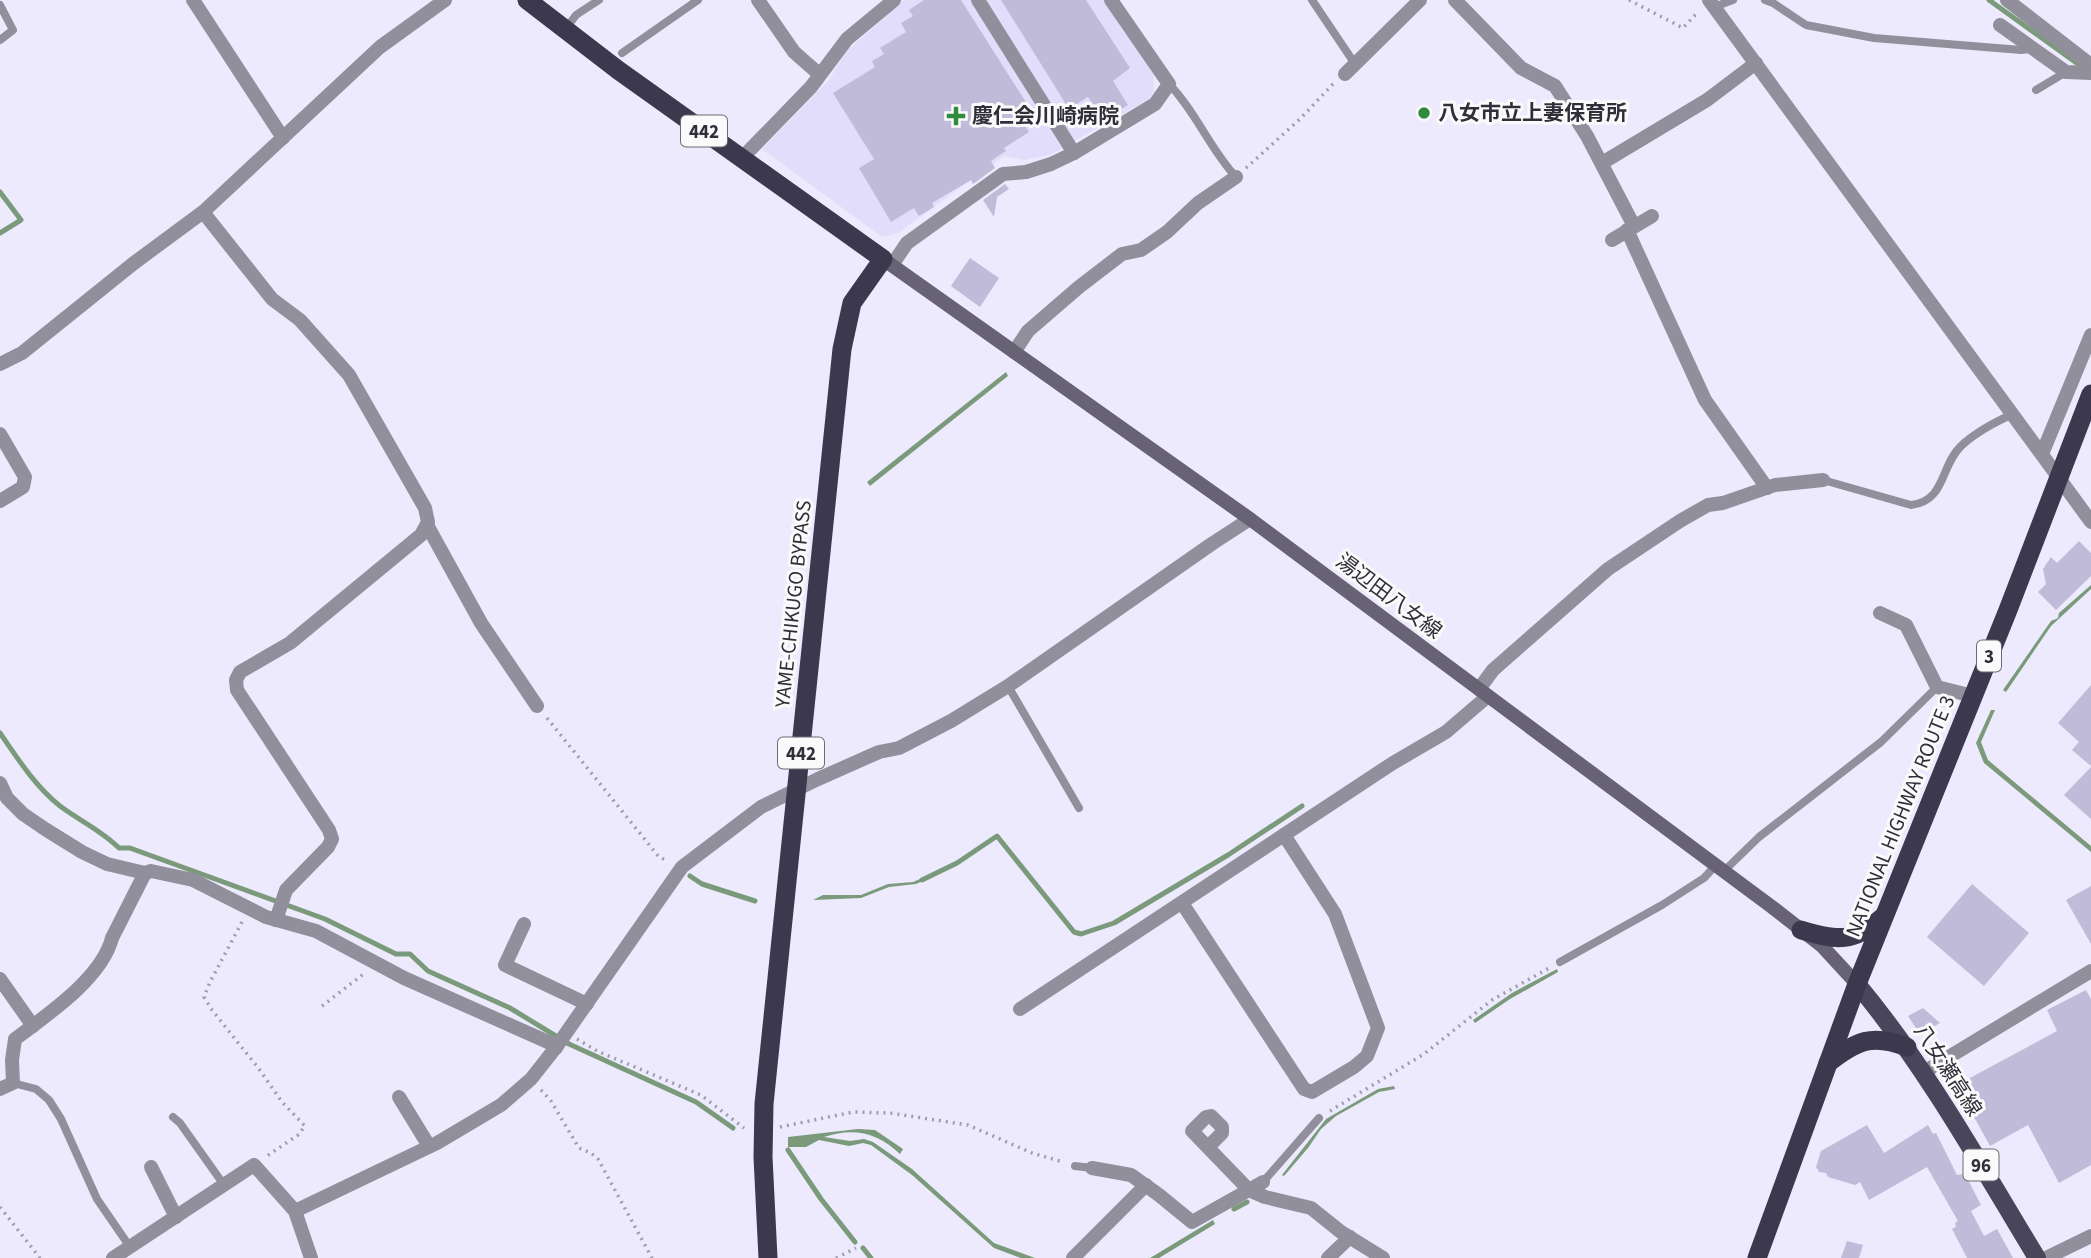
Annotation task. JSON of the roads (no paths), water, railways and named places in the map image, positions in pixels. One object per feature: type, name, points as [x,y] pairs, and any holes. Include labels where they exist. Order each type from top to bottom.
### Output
[{"type":"highway","name":"442","points":[[527,0],[618,70],[888,262]]},
{"type":"highway","name":"YAME-CHIKUGO BYPASS","points":[[768,1258],[764,1104],[842,349],[852,303],[888,262]]},
{"type":"highway","name":"NATIONAL HIGHWAY ROUTE 3","points":[[1757,1258],[1857,984],[2091,394]]},
{"type":"highway","points":[[1801,930],[1835,939],[1846,939],[1870,929],[1884,917]]},
{"type":"highway","points":[[1827,1064],[1843,1051],[1865,1041],[1886,1041],[1907,1047]]},
{"type":"main road","name":"湯辺田八女線","points":[[888,262],[1250,519],[1484,692],[1822,946],[1857,984]]},
{"type":"main road","name":"八女瀬高線","points":[[1857,984],[1924,1072],[2037,1258]]},
{"type":"street","points":[[193,0],[283,138]]},
{"type":"street","points":[[0,364],[22,353],[134,263],[203,212],[380,47],[445,0]]},
{"type":"street","points":[[758,0],[794,52],[819,74]]},
{"type":"street","points":[[742,158],[811,87],[847,39],[894,0]]},
{"type":"street","points":[[978,0],[1074,153]]},
{"type":"street","points":[[888,262],[907,243],[1003,174],[1026,172],[1051,164],[1155,104],[1169,84],[1111,0]]},
{"type":"street","points":[[1350,69],[1420,0]]},
{"type":"street","points":[[1455,0],[1521,68],[1555,86],[1602,163],[1706,400],[1767,488]]},
{"type":"street","points":[[2007,0],[2091,65]]},
{"type":"street","points":[[1708,5],[1756,63],[2091,522]]},
{"type":"street","points":[[2000,25],[2066,72],[2091,73]]},
{"type":"street","points":[[1602,163],[1707,100],[1756,63]]},
{"type":"street","points":[[1014,352],[1028,331],[1079,287],[1122,254],[1141,250],[1167,232],[1198,203],[1236,177]]},
{"type":"street","points":[[203,212],[272,299],[300,320],[349,375],[425,508],[427,525],[481,623],[537,706]]},
{"type":"street","points":[[1612,240],[1652,216]]},
{"type":"street","points":[[2042,454],[2091,335]]},
{"type":"street","points":[[0,435],[25,477],[23,487],[0,501]]},
{"type":"street","points":[[1020,1009],[1446,732],[1484,692],[1493,670],[1608,569],[1707,505],[1723,503],[1767,488],[1822,480]]},
{"type":"street","points":[[295,1211],[429,1146],[501,1105],[531,1079],[561,1041],[682,866],[761,807],[879,752],[899,748],[951,721],[1008,686],[1250,519]]},
{"type":"street","points":[[276,920],[286,890],[328,847],[331,839],[329,830],[237,690],[236,680],[240,672],[290,643],[422,535],[427,525]]},
{"type":"street","points":[[1880,613],[1906,625],[1937,687],[1973,696]]},
{"type":"street","points":[[0,783],[7,798],[23,814],[82,852],[107,863],[145,873],[151,871],[193,880],[276,920],[316,931],[404,978],[548,1042],[561,1041]]},
{"type":"street","points":[[1182,903],[1304,1089],[1312,1092],[1354,1067],[1367,1056],[1378,1028],[1335,914],[1284,835]]},
{"type":"street","points":[[6,1086],[15,1038],[78,990],[109,949],[145,873]]},
{"type":"street","points":[[524,924],[505,965],[587,1004]]},
{"type":"street","points":[[1924,1072],[2091,971]]},
{"type":"street","points":[[0,979],[33,1026]]},
{"type":"street","points":[[399,1097],[429,1146]]},
{"type":"street","points":[[1208,1147],[1249,1189],[1265,1197],[1311,1208],[1383,1258]]},
{"type":"street","points":[[113,1258],[254,1165],[295,1211],[312,1258]]},
{"type":"street","points":[[151,1167],[176,1217]]},
{"type":"street","points":[[1092,1168],[1131,1175],[1192,1222],[1263,1182]]},
{"type":"street","points":[[1073,1258],[1146,1185]]},
{"type":"street","points":[[2046,1258],[2091,1236]]},
{"type":"street","points":[[1328,1258],[1350,1237]]},
{"type":"lane","points":[[565,30],[576,15],[599,0]]},
{"type":"lane","points":[[622,53],[698,0]]},
{"type":"lane","points":[[1312,0],[1350,69]]},
{"type":"lane","points":[[1708,5],[1733,0]]},
{"type":"lane","points":[[1765,0],[1806,25],[1860,36],[2034,49]]},
{"type":"lane","points":[[0,5],[13,30],[0,40]]},
{"type":"lane","points":[[2036,90],[2066,72]]},
{"type":"lane","points":[[1169,84],[1182,98],[1224,164],[1236,177]]},
{"type":"lane","points":[[1822,480],[1911,505],[1923,503],[1935,494],[1960,447],[1996,422],[2013,414]]},
{"type":"lane","points":[[1008,686],[1079,808]]},
{"type":"lane","points":[[1560,962],[1662,905],[1720,868],[1881,742],[1937,687]]},
{"type":"lane","points":[[6,1086],[36,1089],[49,1100],[61,1119],[97,1199],[130,1247]]},
{"type":"lane","points":[[173,1117],[224,1185]]},
{"type":"lane","points":[[1263,1182],[1319,1118]]},
{"type":"lane","points":[[1075,1166],[1092,1168]]},
{"type":"waterway","points":[[1989,0],[2078,64],[2084,65]]},
{"type":"waterway","points":[[0,192],[21,220],[0,233]]},
{"type":"waterway","points":[[0,733],[27,772],[51,798],[119,848],[130,848],[325,919],[396,954],[410,954],[428,971],[510,1008],[569,1044],[696,1102],[733,1128]]},
{"type":"waterway","points":[[922,880],[957,863],[997,836],[1074,932],[1081,934],[1114,923],[1228,855],[1302,806]]},
{"type":"waterway","points":[[690,876],[702,884],[755,901]]},
{"type":"waterway","points":[[788,1150],[821,1199],[855,1242]]},
{"type":"waterway","points":[[1234,1209],[1247,1202]]},
{"type":"waterway","points":[[863,1248],[871,1258]]},
{"type":"place","name":"八女市立上妻保育所","points":[[1424,113]]},
{"type":"place","name":"慶仁会川崎病院","points":[[956,116]]}]
